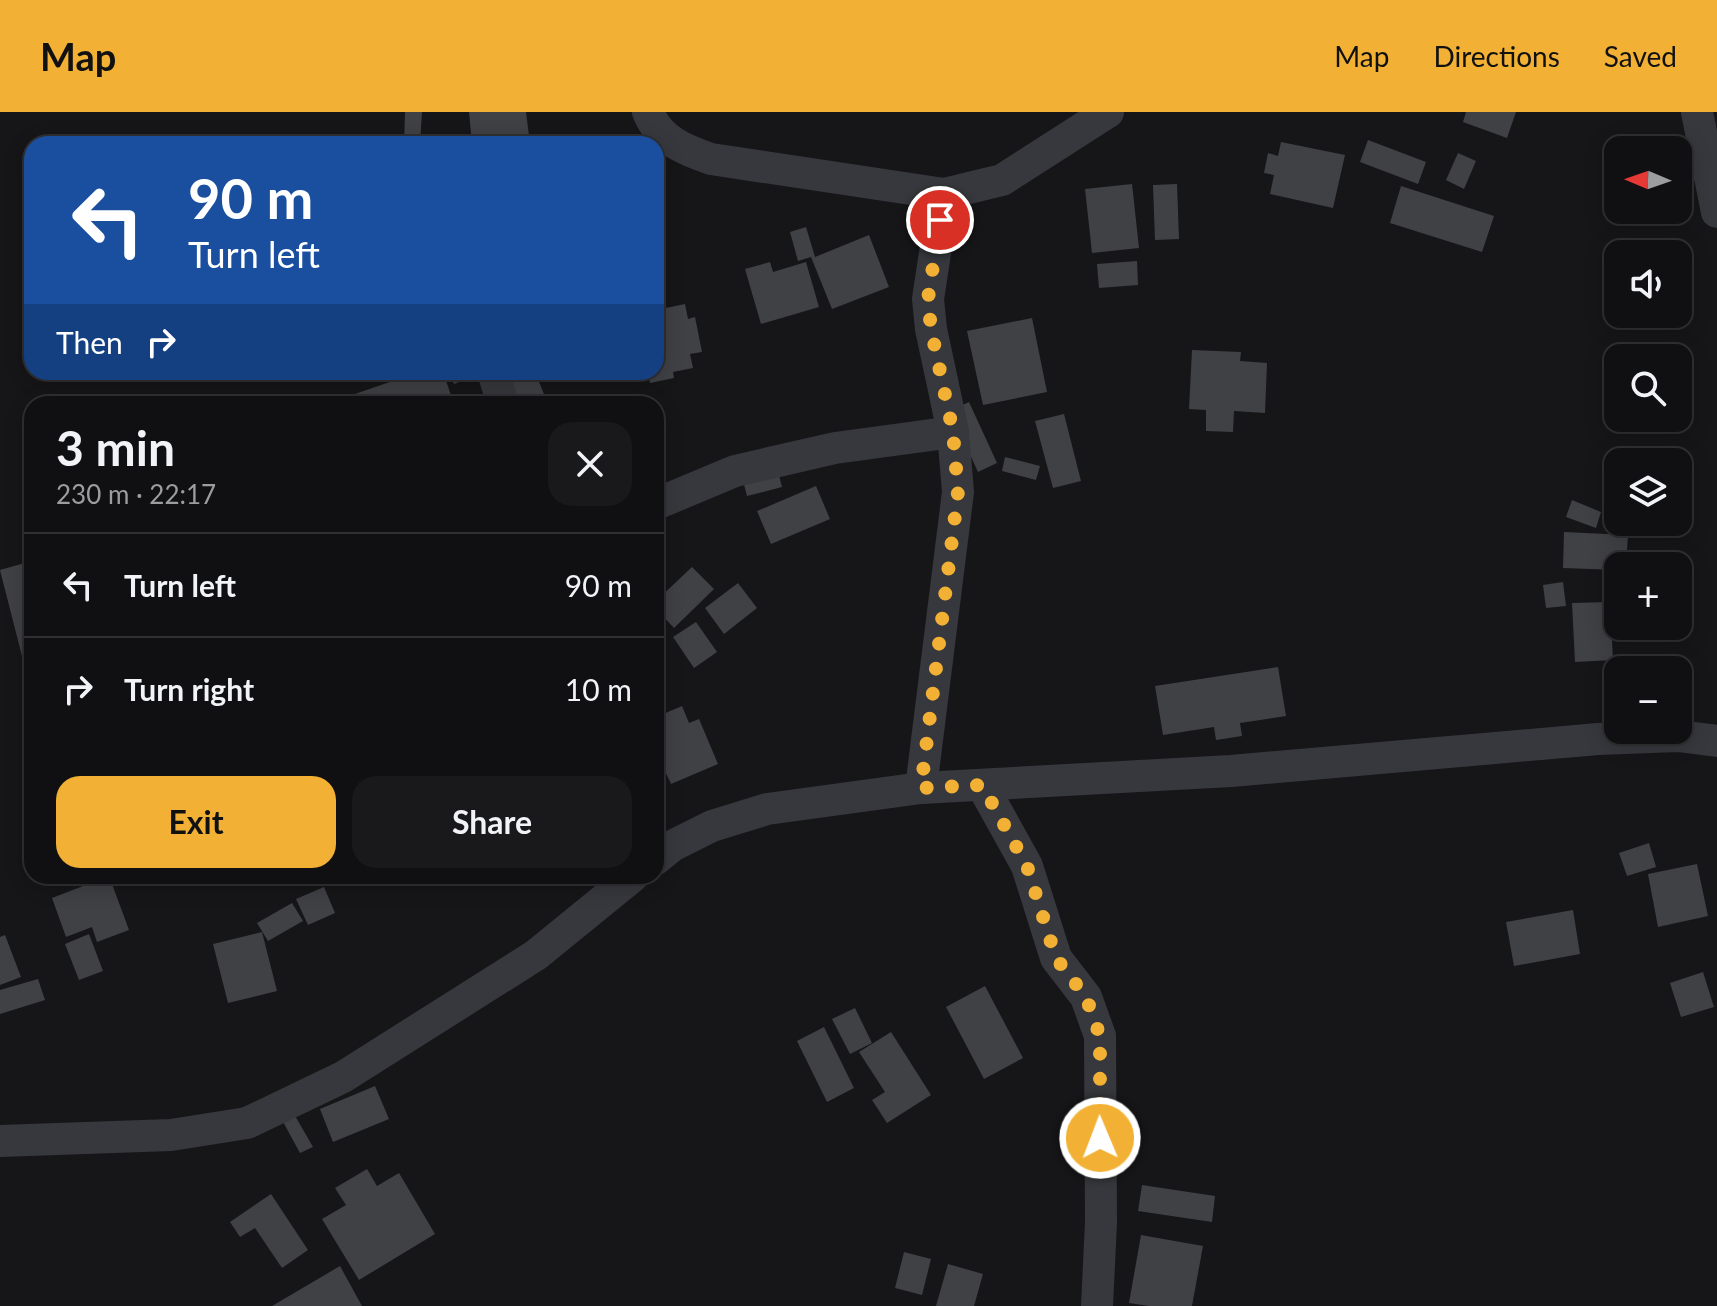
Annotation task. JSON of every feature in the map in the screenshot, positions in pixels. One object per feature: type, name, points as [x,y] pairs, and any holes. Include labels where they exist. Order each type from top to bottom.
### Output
[{"type":"street","points":[[648,112],[652,122],[676,147],[711,159],[944,194],[1002,180],[1108,112]]},
{"type":"street","points":[[1697,112],[1717,212]]},
{"type":"street","points":[[921,788],[958,492],[953,432],[931,329],[928,299],[944,194]]},
{"type":"street","points":[[664,501],[735,471],[835,448],[953,432]]},
{"type":"street","points":[[664,852],[712,826],[767,809],[921,788],[1231,771],[1598,739],[1678,736],[1717,741]]},
{"type":"street","points":[[982,785],[1027,866],[1056,958],[1086,997],[1100,1036],[1101,1222],[1097,1306]]},
{"type":"street","points":[[0,1141],[171,1135],[247,1123],[343,1077],[523,963],[623,884]]},
{"type":"building","points":[[405,112],[422,112],[420,136],[404,136]]},
{"type":"building","points":[[469,112],[526,112],[529,136],[471,136]]},
{"type":"building","points":[[1466,112],[1516,112],[1507,138],[1463,122]]},
{"type":"building","points":[[1368,140],[1426,162],[1418,184],[1360,162]]},
{"type":"building","points":[[1281,142],[1345,155],[1333,208],[1270,194],[1274,175],[1264,173],[1268,153],[1278,156]]},
{"type":"building","points":[[1458,153],[1476,161],[1464,189],[1446,180]]},
{"type":"building","points":[[1132,184],[1139,248],[1092,253],[1085,189]]},
{"type":"building","points":[[1177,184],[1179,239],[1155,240],[1153,185]]},
{"type":"building","points":[[1401,186],[1494,216],[1482,252],[1390,223]]},
{"type":"building","points":[[806,227],[815,257],[869,235],[889,287],[832,309],[811,257],[798,261],[790,232]]},
{"type":"building","points":[[1137,261],[1138,285],[1099,288],[1097,264]]},
{"type":"building","points":[[770,262],[773,272],[806,262],[819,307],[761,324],[745,269]]},
{"type":"building","points":[[685,304],[688,319],[695,317],[702,352],[690,354],[693,368],[673,372],[674,378],[650,383],[649,380],[664,380],[664,308]]},
{"type":"building","points":[[1032,318],[1047,392],[983,405],[967,331]]},
{"type":"building","points":[[1192,350],[1241,352],[1240,361],[1267,363],[1265,413],[1234,411],[1233,432],[1206,431],[1206,410],[1189,409]]},
{"type":"building","points":[[396,380],[446,380],[451,396],[349,396]]},
{"type":"building","points":[[508,380],[538,380],[545,396],[515,396]]},
{"type":"building","points":[[969,402],[997,463],[978,472],[950,411]]},
{"type":"building","points":[[1064,414],[1081,481],[1053,488],[1035,421]]},
{"type":"building","points":[[1005,457],[1040,466],[1036,480],[1002,471]]},
{"type":"building","points":[[776,464],[782,487],[747,496],[741,473]]},
{"type":"building","points":[[816,486],[830,519],[771,544],[757,511]]},
{"type":"building","points":[[1572,500],[1601,512],[1596,528],[1566,517]]},
{"type":"building","points":[[1564,532],[1628,536],[1627,552],[1604,552],[1604,569],[1563,568]]},
{"type":"building","points":[[24,563],[24,664],[0,570]]},
{"type":"building","points":[[692,567],[714,589],[674,628],[664,617],[664,593]]},
{"type":"building","points":[[1563,582],[1566,606],[1546,608],[1543,585]]},
{"type":"building","points":[[738,583],[757,608],[724,634],[705,608]]},
{"type":"building","points":[[1604,602],[1604,640],[1612,640],[1613,656],[1604,656],[1604,660],[1575,662],[1572,603]]},
{"type":"building","points":[[696,622],[717,652],[694,668],[673,637]]},
{"type":"building","points":[[1278,667],[1286,716],[1240,723],[1242,736],[1216,740],[1214,727],[1163,735],[1155,686]]},
{"type":"building","points":[[682,706],[689,723],[699,719],[718,764],[671,784],[664,769],[664,714]]},
{"type":"building","points":[[1649,843],[1656,867],[1627,876],[1619,853]]},
{"type":"building","points":[[1697,864],[1708,916],[1658,927],[1648,874]]},
{"type":"building","points":[[88,884],[112,884],[129,930],[97,942],[92,927],[66,937],[52,898]]},
{"type":"building","points":[[324,887],[335,913],[308,925],[296,899]]},
{"type":"building","points":[[292,903],[303,921],[268,941],[257,923]]},
{"type":"building","points":[[1573,910],[1580,954],[1514,966],[1506,922]]},
{"type":"building","points":[[262,932],[277,991],[228,1003],[213,944]]},
{"type":"building","points":[[89,934],[103,971],[79,980],[65,944]]},
{"type":"building","points":[[5,935],[21,977],[0,985],[0,937]]},
{"type":"building","points":[[1703,972],[1714,1007],[1681,1017],[1670,983]]},
{"type":"building","points":[[38,979],[45,1000],[0,1014],[0,990]]},
{"type":"building","points":[[985,986],[1023,1058],[984,1079],[946,1007]]},
{"type":"building","points":[[855,1008],[872,1043],[850,1054],[832,1019]]},
{"type":"building","points":[[824,1027],[854,1088],[827,1102],[797,1041]]},
{"type":"building","points":[[891,1032],[931,1095],[887,1123],[872,1100],[885,1092],[859,1052]]},
{"type":"building","points":[[375,1086],[389,1119],[333,1142],[320,1109]]},
{"type":"building","points":[[294,1114],[313,1147],[300,1153],[282,1120]]},
{"type":"building","points":[[367,1169],[377,1186],[399,1173],[435,1234],[359,1280],[322,1219],[346,1205],[335,1188]]},
{"type":"building","points":[[1142,1185],[1215,1196],[1212,1222],[1138,1211]]},
{"type":"building","points":[[271,1194],[308,1250],[282,1268],[255,1228],[240,1237],[230,1222]]},
{"type":"building","points":[[1141,1235],[1203,1246],[1192,1306],[1129,1303]]},
{"type":"building","points":[[904,1252],[931,1259],[922,1295],[895,1288]]},
{"type":"building","points":[[948,1264],[983,1274],[974,1306],[936,1306]]},
{"type":"building","points":[[340,1266],[362,1306],[272,1306]]},
{"type":"route","points":[[940,220],[928,299],[931,329],[953,432],[958,492],[921,788],[982,785],[1027,866],[1056,958],[1086,997],[1100,1036],[1100,1138]]}]
